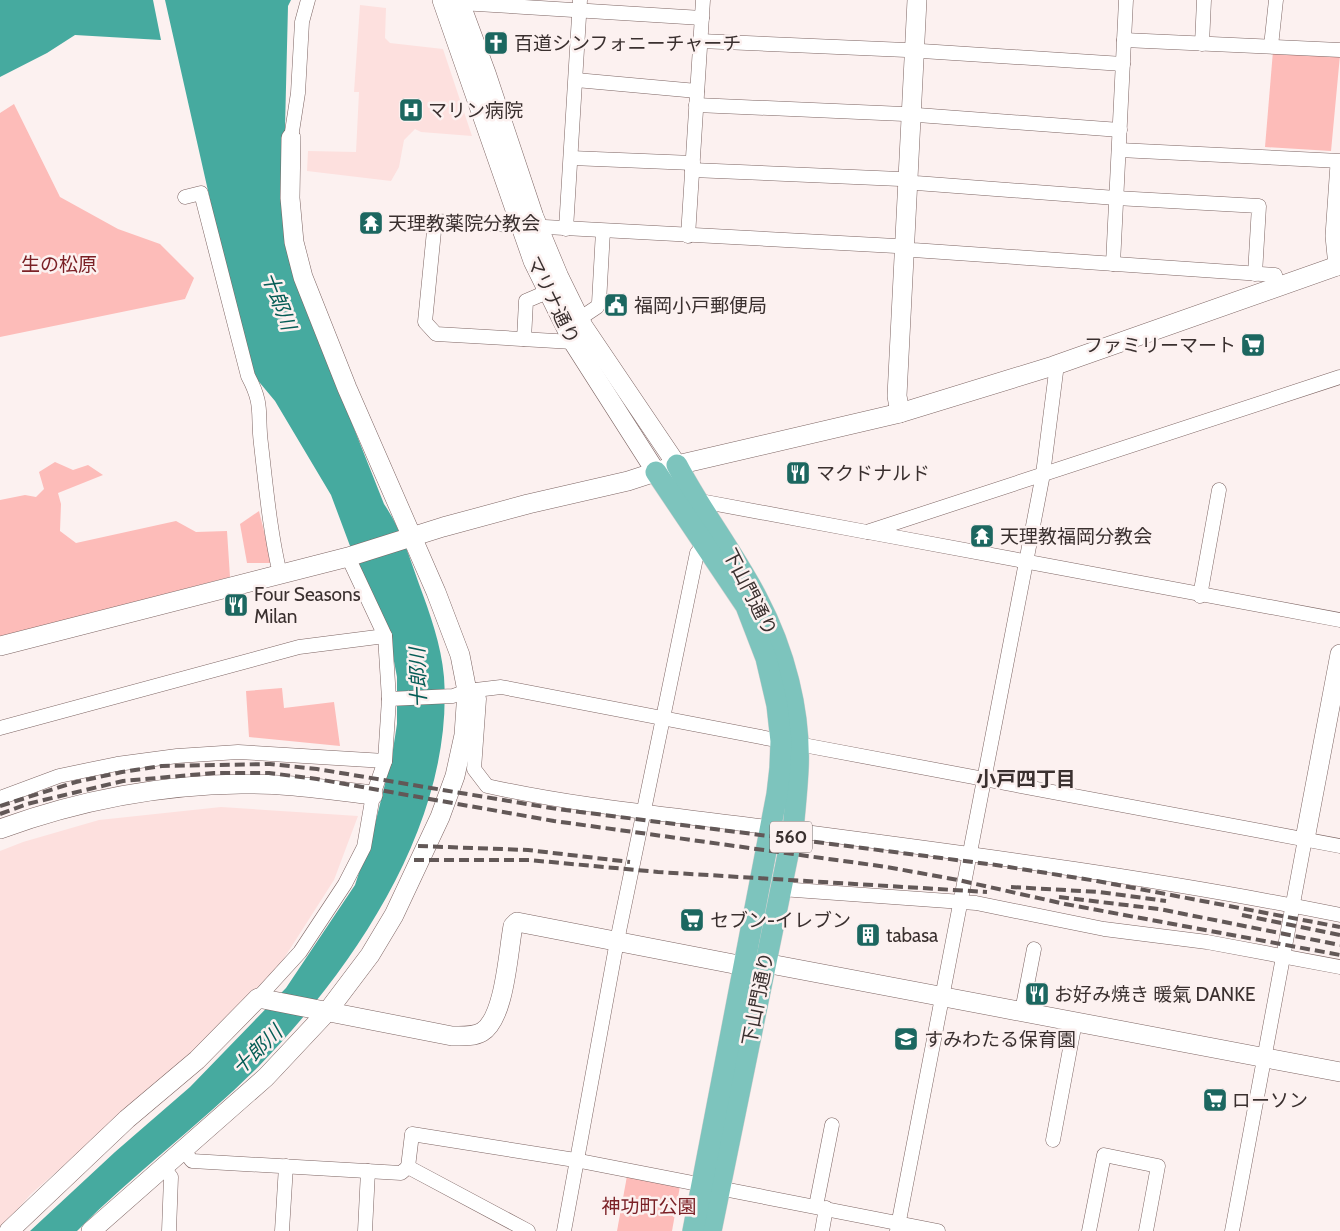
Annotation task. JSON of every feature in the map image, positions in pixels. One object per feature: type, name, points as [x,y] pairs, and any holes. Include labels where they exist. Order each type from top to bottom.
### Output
[{"type":"main road","name":"下山門通り","points":[[677,465],[695,500],[728,548],[761,607],[781,655],[793,701],[789,743],[780,768],[770,827],[754,964],[712,1186],[711,1231]]},
{"type":"main road","name":"下山門通り","points":[[656,472],[746,606],[766,658],[777,705],[798,768],[793,830],[781,890],[754,964]]},
{"type":"main road","name":"下山門通り","points":[[693,1231],[712,1186]]},
{"type":"street","points":[[91,1231],[255,1088],[370,955],[394,915],[440,817],[457,768],[464,735],[465,692],[460,655],[413,538],[347,388],[303,277],[294,242],[290,198],[291,138],[294,26],[299,0]]},
{"type":"street","points":[[291,138],[298,94],[302,22],[308,0]]},
{"type":"street","points":[[688,236],[703,0]]},
{"type":"street","points":[[900,413],[897,396],[917,0]]},
{"type":"street","points":[[1113,264],[1126,0]]},
{"type":"street","points":[[1202,44],[1204,0]]},
{"type":"street","points":[[1271,46],[1276,0]]},
{"type":"street","points":[[454,1],[580,6],[702,18]]},
{"type":"street","name":"マリナ通り","points":[[454,1],[519,225],[547,292],[573,342],[656,472]]},
{"type":"street","name":"マリナ通り","points":[[454,1],[486,72],[538,227],[559,277],[579,318],[677,465]]},
{"type":"street","points":[[566,229],[580,6]]},
{"type":"street","points":[[1124,40],[1340,50]]},
{"type":"street","points":[[700,41],[914,50],[1123,64]]},
{"type":"street","points":[[576,80],[697,98],[1120,130]]},
{"type":"street","points":[[0,646],[348,556],[413,538],[443,527],[528,504],[628,481],[677,465],[900,413],[1053,366],[1339,266],[1335,236],[1340,162],[1119,150]]},
{"type":"street","points":[[571,158],[908,181],[1116,198],[1259,206],[1255,274]]},
{"type":"street","points":[[184,198],[201,193],[248,376],[258,395],[260,442],[272,539],[280,574]]},
{"type":"street","points":[[573,342],[436,334],[425,322],[435,220],[688,236],[896,246],[1275,275],[1279,287]]},
{"type":"street","points":[[579,318],[598,307],[602,231]]},
{"type":"street","points":[[524,338],[526,301],[547,292]]},
{"type":"street","points":[[898,1227],[971,854],[1025,561],[1044,474],[1056,372],[1053,366]]},
{"type":"street","points":[[867,532],[1340,376]]},
{"type":"street","points":[[1200,596],[1219,490]]},
{"type":"street","points":[[695,500],[1025,561],[1200,596],[1340,620]]},
{"type":"street","points":[[564,1231],[575,1160],[662,718],[697,553],[704,544]]},
{"type":"street","points":[[8,1231],[127,1119],[197,1060],[261,999],[300,952],[345,884],[364,847],[373,795],[385,761],[394,699],[385,636],[348,556]]},
{"type":"street","points":[[0,728],[299,648],[385,636]]},
{"type":"street","points":[[1232,1231],[1340,654]]},
{"type":"street","points":[[394,699],[501,687],[1340,846]]},
{"type":"street","points":[[465,692],[479,699],[474,769],[487,786],[536,797],[971,854],[1144,879],[1340,915]]},
{"type":"street","points":[[0,798],[59,776],[117,764],[177,756],[238,752],[385,761]]},
{"type":"street","points":[[0,829],[44,813],[129,794],[241,784],[305,787],[373,795]]},
{"type":"street","points":[[781,890],[976,903],[1104,929],[1206,942],[1340,967]]},
{"type":"street","points":[[261,999],[452,1036],[472,1036],[486,1028],[499,1006],[513,926],[517,922],[617,941],[942,996],[1340,1072]]},
{"type":"street","points":[[1022,1012],[1034,949]]},
{"type":"street","points":[[1053,1140],[1075,1022]]},
{"type":"street","points":[[822,1231],[821,1207],[832,1125]]},
{"type":"street","points":[[184,1151],[192,1161],[401,1173],[408,1167],[412,1134],[575,1160],[821,1207],[898,1227],[938,1231]]},
{"type":"street","points":[[1089,1231],[1104,1155],[1158,1166],[1146,1231]]},
{"type":"street","points":[[282,1231],[286,1166]]},
{"type":"street","points":[[408,1167],[528,1231]]},
{"type":"street","points":[[164,1168],[171,1178],[168,1231]]},
{"type":"street","points":[[365,1231],[368,1171]]},
{"type":"shaded area","name":"マリン病院","points":[[360,5],[386,8],[385,38],[390,43],[443,49],[472,136],[421,132],[415,129],[404,140],[399,167],[391,181],[307,171],[308,151],[356,152],[359,92],[354,92]]},
{"type":"shaded area","points":[[221,807],[358,816],[334,880],[281,963],[208,1039],[31,1194],[0,1229],[0,851],[23,842],[99,820]]},
{"type":"green space","points":[[1273,51],[1340,55],[1331,151],[1265,147]]},
{"type":"green space","name":"生の松原","points":[[14,104],[60,197],[118,229],[160,244],[194,278],[185,299],[0,337],[0,113]]},
{"type":"green space","points":[[55,462],[73,470],[88,465],[103,475],[58,493],[61,504],[60,531],[76,543],[176,521],[196,532],[227,531],[230,577],[0,637],[0,500],[25,495],[36,497],[44,489],[39,472]]},
{"type":"green space","points":[[259,511],[272,563],[247,563],[240,524]]},
{"type":"green space","points":[[282,688],[284,708],[334,702],[340,746],[249,737],[246,691]]},
{"type":"green space","name":"神功町公園","points":[[627,1176],[680,1186],[672,1231],[617,1231]]},
{"type":"water","points":[[0,0],[153,0],[161,40],[75,35],[47,53],[0,77]]},
{"type":"water","name":"十郎川","points":[[165,0],[291,0],[288,6],[283,209],[292,272],[384,504],[404,543],[431,618],[438,641],[444,677],[443,731],[433,785],[415,837],[391,888],[362,937],[330,984],[295,1027],[237,1087],[121,1189],[77,1231],[30,1231],[115,1152],[190,1087],[286,988],[355,885],[375,824],[392,756],[397,724],[397,677],[389,635],[359,570],[331,495],[275,401],[255,377],[227,275]]},
{"type":"railway","points":[[0,806],[76,782],[122,772],[162,766],[270,764],[317,769],[557,809],[996,865],[1097,881],[1340,927]]},
{"type":"railway","points":[[0,814],[27,804],[123,781],[214,773],[269,773],[317,779],[554,821],[887,867],[958,880],[1065,904],[1340,955]]},
{"type":"railway","points":[[418,846],[528,850],[630,862]]},
{"type":"railway","points":[[414,860],[529,860],[658,872],[987,892]]},
{"type":"railway","points":[[1011,887],[1099,892],[1166,901]]},
{"type":"railway","points":[[1059,897],[1159,909],[1340,945]]},
{"type":"railway","points":[[1242,915],[1340,935]]},
{"type":"place","name":"百道シンフォニーチャーチ","points":[[496,43]]},
{"type":"place","name":"マリン病院","points":[[411,110]]},
{"type":"place","name":"天理教薬院分教会","points":[[371,223]]},
{"type":"place","name":"福岡小戸郵便局","points":[[616,305]]},
{"type":"place","name":"ファミリーマート","points":[[1253,345]]},
{"type":"place","name":"マクドナルド","points":[[798,473]]},
{"type":"place","name":"天理教福岡分教会","points":[[982,536]]},
{"type":"place","name":"Four Seasons Milan","points":[[236,605]]},
{"type":"place","name":"セブン-イレブン","points":[[692,920]]},
{"type":"place","name":"tabasa","points":[[868,935]]},
{"type":"place","name":"お好み焼き 暖氣 DANKE","points":[[1037,994]]},
{"type":"place","name":"すみわたる保育園","points":[[906,1039]]},
{"type":"place","name":"ローソン","points":[[1215,1100]]},
{"type":"district","name":"小戸四丁目","points":[[1026,779]]}]
